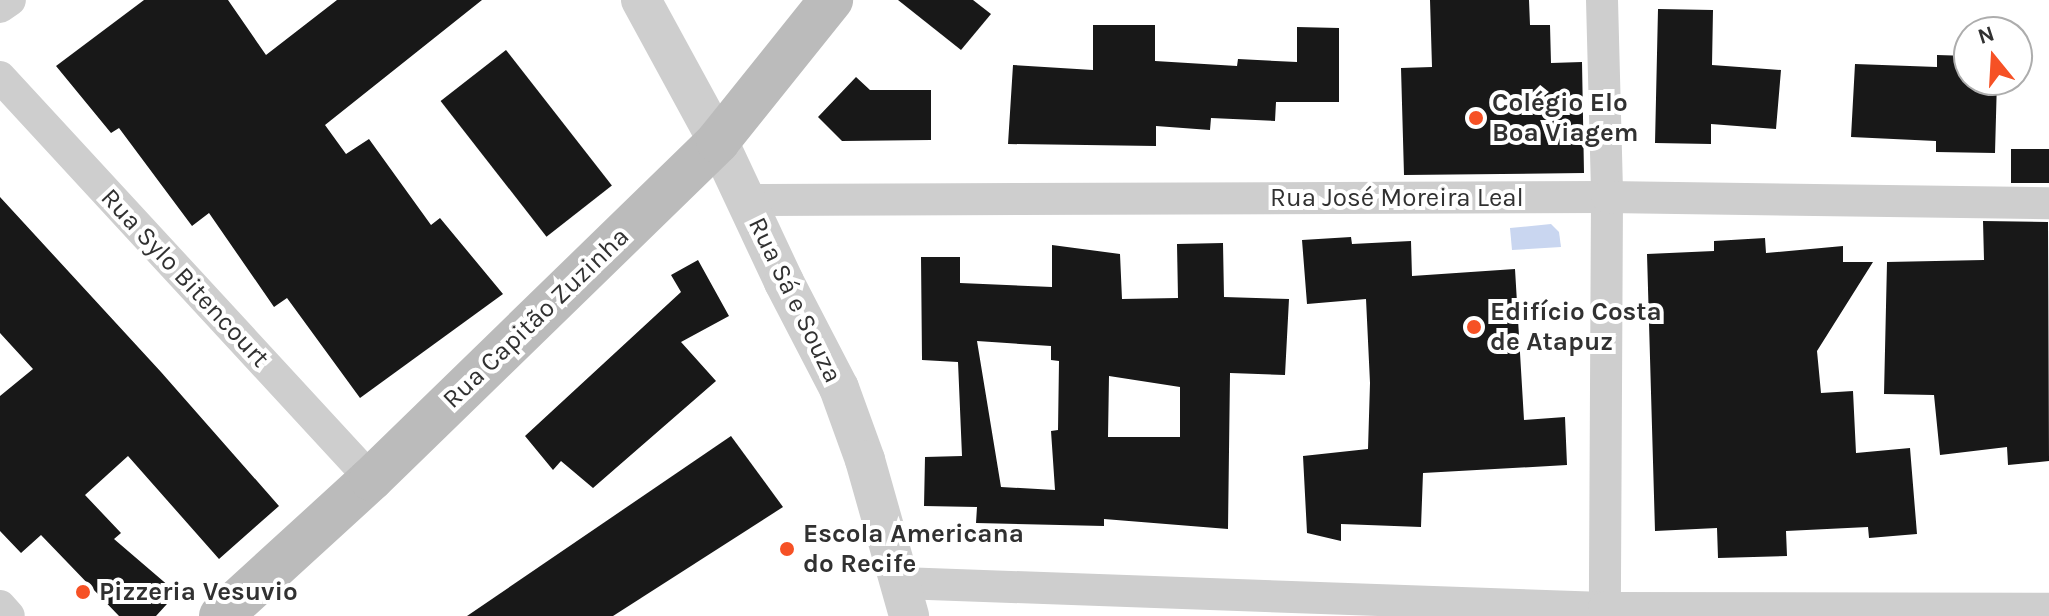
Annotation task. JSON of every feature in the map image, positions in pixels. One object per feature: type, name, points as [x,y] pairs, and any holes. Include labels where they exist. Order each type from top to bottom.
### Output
[{"type":"main road","name":"Rua Capitão Zuzinha","points":[[221,616],[371,479],[718,141],[831,0]]},
{"type":"street","points":[[0,7],[10,0]]},
{"type":"street","name":"Rua Sá e Souza","points":[[641,0],[718,141],[839,388],[865,460],[905,600]]},
{"type":"street","points":[[1602,0],[1607,197],[1604,612]]},
{"type":"street","name":"Rua Sylo Bitencourt","points":[[0,77],[371,479]]},
{"type":"street","name":"Rua José Moreira Leal","points":[[745,200],[1607,197],[2049,203]]},
{"type":"street","points":[[905,600],[1604,612],[2034,612]]},
{"type":"street","points":[[0,606],[9,616]]},
{"type":"water","points":[[1551,224],[1559,232],[1561,247],[1512,250],[1510,228]]},
{"type":"building","points":[[144,0],[228,0],[266,55],[337,0],[482,0],[325,125],[346,154],[369,139],[431,225],[440,218],[503,294],[360,398],[287,298],[274,307],[209,213],[192,226],[119,128],[111,133],[56,66]]},
{"type":"building","points":[[898,0],[973,0],[991,14],[961,50]]},
{"type":"building","name":"Colégio Elo Boa Viagem","points":[[1430,0],[1529,0],[1530,25],[1550,25],[1551,63],[1582,62],[1584,173],[1404,175],[1401,68],[1432,67]]},
{"type":"building","points":[[1658,9],[1713,10],[1712,65],[1781,70],[1776,129],[1711,124],[1711,144],[1655,143]]},
{"type":"building","points":[[1093,25],[1155,25],[1155,61],[1237,66],[1238,59],[1297,62],[1297,27],[1339,28],[1339,102],[1276,102],[1275,121],[1211,118],[1210,130],[1156,126],[1156,146],[1008,144],[1013,65],[1093,70]]},
{"type":"building","points":[[506,50],[612,186],[546,237],[441,101]]},
{"type":"building","points":[[1937,55],[1953,56],[1953,96],[1997,96],[1995,153],[1936,152],[1936,141],[1851,137],[1855,64],[1937,67]]},
{"type":"building","points":[[856,77],[870,90],[931,90],[931,140],[842,141],[818,117]]},
{"type":"building","points":[[2011,149],[2049,149],[2049,183],[2011,183]]},
{"type":"building","points":[[0,197],[279,506],[219,559],[128,456],[85,495],[121,533],[114,539],[177,593],[156,616],[119,616],[41,535],[21,553],[0,531],[0,396],[33,369],[0,333]]},
{"type":"building","points":[[1983,221],[2048,222],[2049,461],[2008,465],[2007,447],[1940,455],[1934,395],[1884,394],[1887,262],[1984,260]]},
{"type":"building","points":[[1351,237],[1352,244],[1411,241],[1412,276],[1515,269],[1524,420],[1565,417],[1567,465],[1423,473],[1421,527],[1341,524],[1341,541],[1307,533],[1303,456],[1368,449],[1370,383],[1366,299],[1307,304],[1302,240]]},
{"type":"building","points":[[1765,238],[1766,253],[1843,246],[1843,262],[1873,262],[1817,351],[1821,393],[1853,391],[1856,453],[1910,448],[1917,534],[1869,538],[1868,527],[1786,531],[1787,556],[1718,558],[1717,528],[1655,531],[1647,254],[1714,251],[1714,241]]},
{"type":"building","points":[[1223,243],[1224,297],[1289,299],[1285,375],[1230,373],[1228,529],[1104,519],[1104,526],[976,523],[977,507],[924,506],[925,457],[962,456],[958,362],[922,360],[921,257],[960,257],[960,283],[1052,287],[1052,245],[1120,254],[1122,299],[1178,298],[1177,244]],"holes":[[[977,341],[1051,346],[1051,360],[1059,361],[1058,430],[1051,431],[1055,490],[1001,487]],[[1109,376],[1180,387],[1180,437],[1108,437]]]},
{"type":"building","points":[[698,260],[729,316],[681,342],[716,381],[593,488],[561,461],[553,470],[525,436],[681,292],[671,275]]},
{"type":"building","points":[[731,436],[783,507],[613,616],[467,616]]},
{"type":"place","name":"Colégio Elo Boa Viagem","points":[[1476,118]]},
{"type":"place","name":"Edifício Costa de Atapuz","points":[[1474,327]]},
{"type":"place","name":"Escola Americana do Recife","points":[[787,549]]},
{"type":"place","name":"Pizzeria Vesuvio","points":[[83,592]]}]
